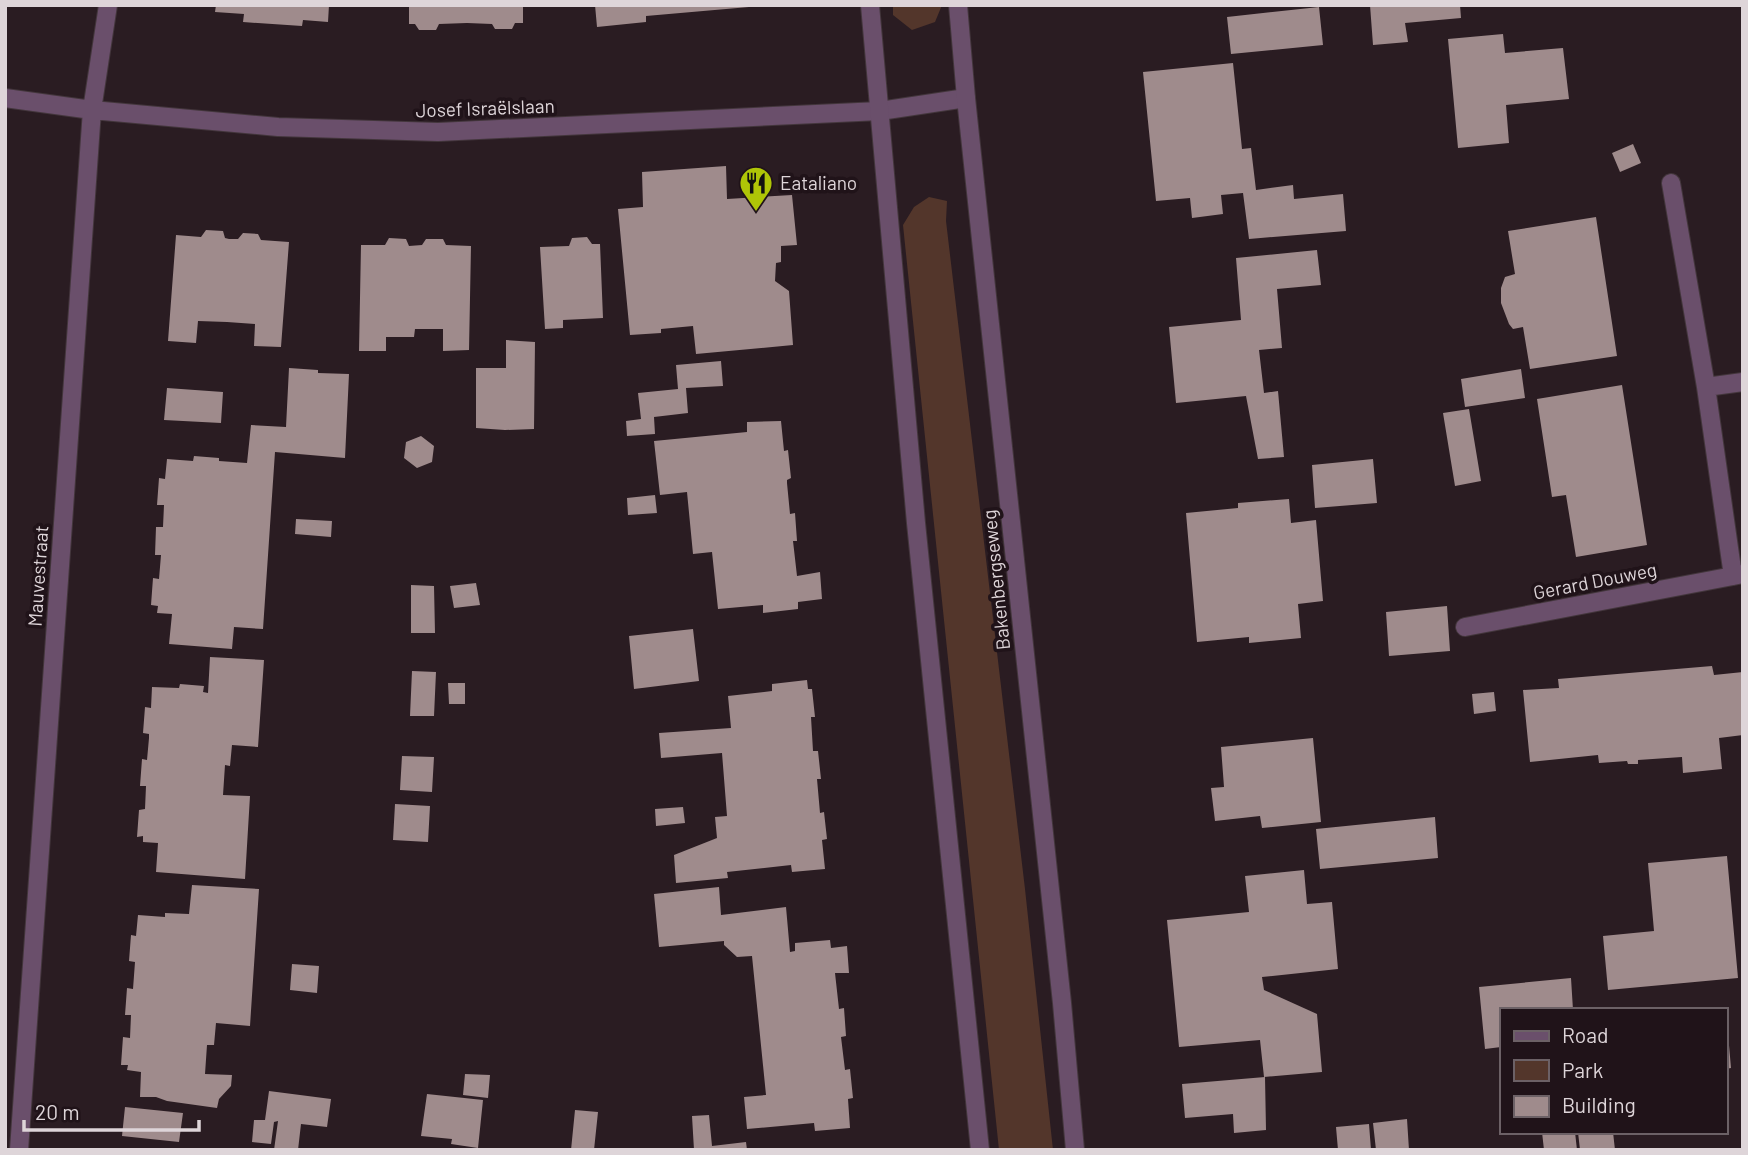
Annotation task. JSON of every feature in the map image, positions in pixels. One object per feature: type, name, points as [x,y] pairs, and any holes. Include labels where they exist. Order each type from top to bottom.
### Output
[{"type":"street","name":"Mauvestraat","points":[[19,1150],[92,110],[108,5]]},
{"type":"street","points":[[870,5],[916,523],[981,1150]]},
{"type":"street","name":"Bakenbergseweg","points":[[958,5],[1061,990],[1075,1150]]},
{"type":"street","name":"Josef Israëlslaan","points":[[5,98],[92,110],[278,127],[438,132],[880,111],[966,98]]},
{"type":"street","name":"Gerard Douweg","points":[[1465,627],[1738,575],[1671,183]]},
{"type":"street","points":[[1706,387],[1743,383]]},
{"type":"green space","points":[[893,5],[942,5],[935,22],[912,30],[893,15]]},
{"type":"green space","points":[[929,197],[947,201],[946,221],[1053,1150],[999,1150],[903,225],[914,207]]},
{"type":"building","points":[[216,5],[329,5],[328,22],[303,20],[302,26],[243,22],[244,14],[215,12]]},
{"type":"building","points":[[409,5],[523,5],[523,23],[515,23],[512,29],[495,29],[492,24],[467,23],[439,24],[436,30],[419,30],[415,24],[409,24]]},
{"type":"building","points":[[595,5],[749,7],[646,16],[646,22],[597,27]]},
{"type":"building","points":[[1370,5],[1460,5],[1461,18],[1405,23],[1408,42],[1373,45]]},
{"type":"building","points":[[1319,7],[1323,45],[1231,54],[1227,17]]},
{"type":"building","points":[[1503,34],[1505,53],[1563,48],[1569,99],[1506,105],[1509,143],[1458,148],[1448,39]]},
{"type":"building","points":[[1233,63],[1242,149],[1251,148],[1256,190],[1293,185],[1294,199],[1343,194],[1346,231],[1249,239],[1243,193],[1221,195],[1223,214],[1192,218],[1190,198],[1156,201],[1143,72]]},
{"type":"building","points":[[1633,144],[1641,163],[1620,172],[1612,153]]},
{"type":"building","points":[[726,166],[727,199],[792,195],[797,245],[781,246],[781,262],[776,263],[775,281],[789,291],[793,345],[696,354],[693,326],[661,329],[661,333],[630,335],[618,209],[643,207],[642,172]]},
{"type":"building","points":[[1596,217],[1617,356],[1530,369],[1523,327],[1513,329],[1501,303],[1501,288],[1505,277],[1515,274],[1508,231]]},
{"type":"building","points":[[206,230],[223,231],[225,238],[229,239],[238,239],[243,233],[258,234],[261,240],[289,242],[281,347],[254,346],[255,324],[227,322],[198,321],[196,343],[168,341],[176,235],[201,237]]},
{"type":"building","points":[[587,237],[592,244],[600,244],[603,318],[563,320],[563,328],[545,329],[540,247],[569,246],[572,238]]},
{"type":"building","points":[[389,238],[406,239],[409,246],[422,245],[426,239],[443,239],[446,245],[471,246],[469,350],[443,351],[443,329],[415,329],[414,337],[386,337],[386,351],[359,351],[361,245],[385,245]]},
{"type":"building","points":[[1317,250],[1321,285],[1277,289],[1282,348],[1259,350],[1264,393],[1278,391],[1284,457],[1258,459],[1246,396],[1176,403],[1169,327],[1241,320],[1236,258]]},
{"type":"building","points":[[506,340],[535,342],[534,429],[476,428],[476,368],[506,368]]},
{"type":"building","points":[[721,361],[723,386],[686,388],[688,413],[654,417],[655,434],[627,436],[626,421],[641,419],[638,393],[678,389],[676,365]]},
{"type":"building","points":[[289,368],[349,374],[345,458],[275,452],[263,629],[234,627],[232,649],[169,644],[172,614],[157,613],[158,606],[151,605],[153,578],[159,579],[161,555],[155,555],[156,527],[163,527],[164,505],[157,505],[159,478],[165,479],[167,459],[193,461],[194,456],[247,463],[251,425],[286,427]]},
{"type":"building","points":[[1521,369],[1525,398],[1465,407],[1461,379]]},
{"type":"building","points":[[1622,385],[1647,545],[1576,557],[1566,495],[1552,497],[1537,399]]},
{"type":"building","points":[[167,388],[223,392],[221,423],[164,420]]},
{"type":"building","points":[[1469,409],[1481,481],[1455,486],[1443,413]]},
{"type":"building","points":[[781,421],[784,451],[788,450],[791,478],[787,480],[790,514],[795,513],[797,541],[793,541],[797,576],[820,572],[822,599],[798,602],[798,609],[763,613],[763,605],[718,609],[712,552],[693,554],[687,492],[660,495],[654,441],[747,432],[747,422]]},
{"type":"building","points":[[421,436],[434,446],[432,462],[417,468],[404,458],[406,442]]},
{"type":"building","points":[[1373,459],[1377,503],[1315,508],[1312,465]]},
{"type":"building","points":[[655,495],[657,513],[628,515],[627,498]]},
{"type":"building","points":[[1289,499],[1291,523],[1316,520],[1323,601],[1298,604],[1301,638],[1249,643],[1249,637],[1197,642],[1186,513],[1238,508],[1238,503]]},
{"type":"building","points":[[296,519],[332,521],[331,537],[295,534]]},
{"type":"building","points":[[476,583],[480,605],[454,608],[450,586]]},
{"type":"building","points":[[411,585],[434,586],[435,633],[411,633]]},
{"type":"building","points":[[1447,606],[1450,651],[1389,656],[1386,612]]},
{"type":"building","points":[[693,629],[699,681],[634,689],[629,636]]},
{"type":"building","points":[[210,657],[264,660],[258,747],[232,745],[230,766],[225,765],[223,795],[250,796],[245,879],[156,872],[158,843],[143,842],[143,836],[137,837],[139,810],[145,809],[146,786],[140,786],[142,759],[147,760],[149,734],[143,733],[145,707],[151,708],[152,687],[179,688],[180,684],[204,686],[203,692],[208,693]]},
{"type":"building","points":[[1712,666],[1714,675],[1743,672],[1743,735],[1719,738],[1722,769],[1683,773],[1682,757],[1638,760],[1638,764],[1628,764],[1627,761],[1599,763],[1598,755],[1530,762],[1523,690],[1559,688],[1558,679]]},
{"type":"building","points":[[412,671],[436,672],[434,716],[410,716]]},
{"type":"building","points":[[807,680],[808,689],[812,689],[815,717],[811,717],[813,751],[818,751],[820,813],[824,812],[827,839],[822,840],[825,869],[792,872],[791,865],[727,872],[728,878],[676,883],[674,855],[717,838],[715,817],[727,816],[722,753],[661,758],[659,733],[731,728],[728,696],[772,691],[772,684]]},
{"type":"building","points":[[448,683],[465,683],[465,704],[449,704]]},
{"type":"building","points":[[1494,692],[1496,711],[1474,714],[1472,694]]},
{"type":"building","points":[[1313,738],[1321,822],[1262,828],[1260,816],[1215,821],[1211,788],[1224,787],[1221,747]]},
{"type":"building","points":[[402,756],[434,757],[432,792],[400,790]]},
{"type":"building","points":[[395,804],[430,806],[428,842],[393,840]]},
{"type":"building","points":[[683,807],[685,823],[656,826],[655,809]]},
{"type":"building","points":[[1435,817],[1438,858],[1320,869],[1316,829]]},
{"type":"building","points":[[1727,856],[1738,978],[1608,990],[1603,936],[1654,931],[1648,863]]},
{"type":"building","points":[[1304,870],[1307,904],[1332,902],[1338,969],[1262,977],[1264,990],[1317,1014],[1322,1072],[1264,1077],[1260,1040],[1179,1047],[1167,920],[1249,912],[1245,876]]},
{"type":"building","points":[[192,885],[259,889],[250,1026],[216,1023],[214,1045],[207,1045],[205,1074],[232,1075],[231,1086],[219,1099],[217,1108],[156,1097],[140,1097],[141,1072],[127,1070],[128,1065],[121,1065],[123,1037],[130,1038],[131,1015],[125,1015],[127,988],[133,989],[135,962],[129,961],[131,935],[136,936],[138,915],[165,917],[165,913],[189,914]]},
{"type":"building","points":[[719,887],[721,915],[786,907],[790,952],[795,951],[795,943],[830,940],[831,948],[847,946],[849,973],[835,973],[839,1009],[844,1008],[846,1036],[841,1037],[845,1070],[850,1069],[853,1098],[848,1099],[850,1128],[815,1131],[814,1123],[747,1129],[744,1097],[766,1095],[752,956],[737,957],[724,945],[724,941],[659,947],[654,894]]},
{"type":"building","points":[[292,964],[319,966],[317,993],[290,990]]},
{"type":"building","points":[[1571,978],[1573,1008],[1500,1008],[1500,1047],[1485,1049],[1479,987]]},
{"type":"building","points":[[1727,1034],[1728,1034],[1731,1068],[1727,1069]]},
{"type":"building","points":[[465,1074],[490,1075],[488,1098],[463,1095]]},
{"type":"building","points":[[1265,1077],[1266,1130],[1234,1133],[1233,1114],[1185,1118],[1182,1084]]},
{"type":"building","points":[[269,1091],[331,1099],[327,1127],[301,1124],[298,1150],[274,1150],[278,1121],[274,1122],[271,1144],[252,1142],[254,1120],[265,1120]]},
{"type":"building","points":[[427,1094],[483,1100],[478,1148],[451,1144],[452,1139],[421,1136]]},
{"type":"building","points":[[125,1107],[183,1113],[179,1142],[122,1136]]},
{"type":"building","points":[[575,1110],[598,1112],[594,1150],[571,1150]]},
{"type":"building","points":[[709,1115],[712,1146],[746,1142],[747,1150],[694,1150],[692,1116]]},
{"type":"building","points":[[1407,1119],[1409,1150],[1376,1150],[1373,1123]]},
{"type":"building","points":[[1369,1124],[1371,1150],[1338,1150],[1336,1127]]},
{"type":"building","points":[[1542,1134],[1575,1134],[1577,1150],[1544,1150]]},
{"type":"building","points":[[1578,1134],[1613,1134],[1615,1150],[1580,1150]]},
{"type":"place","name":"Eataliano","points":[[756,213]]}]
